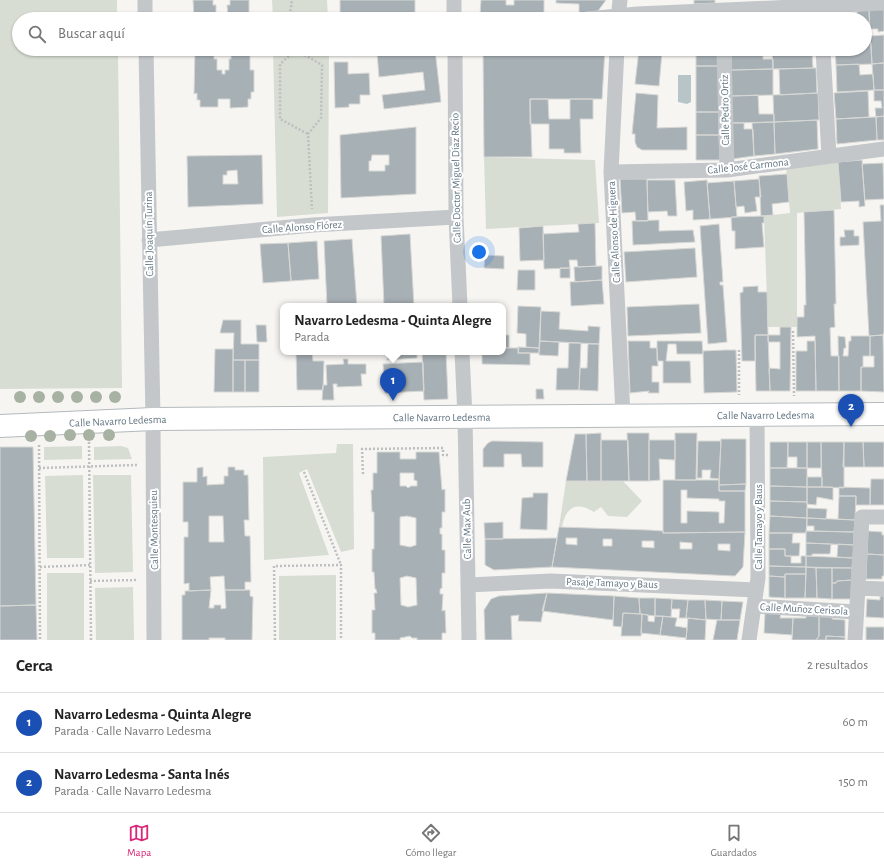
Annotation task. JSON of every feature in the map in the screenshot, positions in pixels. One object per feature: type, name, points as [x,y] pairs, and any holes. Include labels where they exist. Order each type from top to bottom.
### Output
[{"type":"main road","name":"Calle Navarro Ledesma","points":[[0,426],[153,419],[466,418],[796,413],[884,414]]},
{"type":"street","points":[[145,0],[145,12]]},
{"type":"street","points":[[454,0],[454,12]]},
{"type":"street","points":[[619,12],[620,0]]},
{"type":"street","points":[[822,12],[884,3]]},
{"type":"street","name":"Calle Joaquín Turina","points":[[146,56],[153,419]]},
{"type":"street","name":"Calle Doctor Miguel Díaz Recio","points":[[455,56],[456,217],[460,303]]},
{"type":"street","name":"Calle Alonso de Higuera","points":[[617,56],[611,172],[623,415]]},
{"type":"street","name":"Calle Pedro Ortiz","points":[[724,56],[727,170]]},
{"type":"street","points":[[823,56],[829,156]]},
{"type":"street","name":"Calle José Carmona","points":[[611,172],[727,170],[884,149]]},
{"type":"street","name":"Calle Alonso Flórez","points":[[149,240],[313,225],[456,217]]},
{"type":"street","points":[[462,355],[466,418]]},
{"type":"street","name":"Calle Tamayo y Baus","points":[[748,414],[758,578],[749,640]]},
{"type":"street","name":"Calle Max Aub","points":[[466,418],[470,640]]},
{"type":"street","name":"Calle Montesquieu","points":[[153,419],[154,640]]},
{"type":"street","name":"Calle Muñoz Cerisola","points":[[754,606],[856,612],[862,517],[884,517]]},
{"type":"street","name":"Pasaje Tamayo y Baus","points":[[468,585],[551,581],[756,590]]},
{"type":"street","points":[[858,588],[884,589]]},
{"type":"street","points":[[855,640],[856,612]]},
{"type":"path","points":[[290,12],[292,0]]},
{"type":"path","points":[[289,56],[280,64],[280,119],[308,134]]},
{"type":"path","points":[[306,56],[322,65],[321,118],[308,134],[313,225]]},
{"type":"path","points":[[793,330],[793,391],[796,413]]},
{"type":"path","points":[[739,350],[748,414]]},
{"type":"path","points":[[88,422],[91,640]]},
{"type":"path","points":[[39,424],[40,640]]},
{"type":"path","points":[[363,474],[362,449],[443,448],[443,455],[466,454]]},
{"type":"path","points":[[39,468],[153,464]]},
{"type":"path","points":[[304,472],[341,565],[342,640]]},
{"type":"path","points":[[40,567],[90,565]]},
{"type":"path","points":[[275,640],[274,566],[341,565]]},
{"type":"path","points":[[90,581],[154,579]]},
{"type":"shaded area","points":[[0,0],[117,0],[117,12],[12,12],[12,56],[118,56],[122,388],[0,389]]},
{"type":"shaded area","points":[[272,0],[327,0],[328,12],[273,12]]},
{"type":"shaded area","points":[[273,56],[329,56],[328,213],[277,217]]},
{"type":"shaded area","points":[[678,75],[691,75],[691,102],[687,104],[678,102]]},
{"type":"shaded area","points":[[484,157],[595,160],[599,223],[486,229]]},
{"type":"shaded area","points":[[838,162],[841,209],[797,213],[797,327],[768,327],[764,216],[790,213],[786,167]]},
{"type":"shaded area","points":[[337,444],[353,444],[354,549],[341,552],[307,469],[299,473],[329,555],[264,560],[263,457],[336,453]]},
{"type":"shaded area","points":[[82,446],[82,459],[44,460],[44,447]]},
{"type":"shaded area","points":[[121,446],[128,448],[132,459],[94,460],[94,447]]},
{"type":"shaded area","points":[[83,475],[84,558],[47,558],[45,476]]},
{"type":"shaded area","points":[[93,475],[131,475],[133,572],[95,573]]},
{"type":"shaded area","points":[[566,481],[623,481],[642,501],[627,517],[608,516],[601,507],[594,512],[582,507],[573,508],[566,515],[562,527],[559,527]]},
{"type":"shaded area","points":[[47,573],[84,573],[84,640],[47,640]]},
{"type":"shaded area","points":[[336,575],[336,640],[279,640],[279,576]]},
{"type":"shaded area","points":[[133,587],[134,640],[96,640],[95,588]]},
{"type":"building","points":[[193,0],[213,0],[213,5],[216,5],[216,12],[194,12]]},
{"type":"building","points":[[230,0],[249,0],[249,12],[228,12],[227,5],[230,5]]},
{"type":"building","points":[[340,0],[415,0],[415,12],[340,12]]},
{"type":"building","points":[[481,0],[506,0],[506,5],[514,5],[514,0],[544,0],[544,12],[480,12]]},
{"type":"building","points":[[556,0],[606,0],[598,11],[588,12],[579,12],[579,4],[556,3]]},
{"type":"building","points":[[694,0],[715,0],[715,3],[694,4]]},
{"type":"building","points":[[884,9],[884,31],[878,32],[878,29],[872,29],[872,12],[869,12],[869,10]]},
{"type":"building","points":[[869,10],[869,12],[857,12]]},
{"type":"building","points":[[884,35],[884,63],[872,64],[872,36]]},
{"type":"building","points":[[195,56],[214,56],[214,59],[217,59],[217,70],[222,70],[222,74],[225,74],[225,70],[229,70],[229,59],[231,59],[231,56],[250,56],[250,70],[254,70],[254,92],[251,92],[251,99],[248,99],[248,107],[230,108],[230,99],[218,99],[218,107],[200,107],[200,100],[197,100],[197,93],[194,94]]},
{"type":"building","points":[[377,56],[436,56],[441,102],[384,109],[382,95],[425,90],[423,72],[379,77]]},
{"type":"building","points":[[483,56],[605,56],[602,99],[530,99],[532,157],[484,157]]},
{"type":"building","points":[[638,56],[662,56],[659,86],[635,84]]},
{"type":"building","points":[[696,56],[718,56],[718,66],[696,66]]},
{"type":"building","points":[[731,56],[763,56],[763,59],[773,59],[773,69],[731,70]]},
{"type":"building","points":[[772,56],[812,56],[813,68],[773,69]]},
{"type":"building","points":[[835,56],[872,56],[872,64],[836,65]]},
{"type":"building","points":[[334,62],[348,62],[348,74],[369,73],[370,95],[360,95],[360,104],[349,104],[349,107],[335,108]]},
{"type":"building","points":[[884,63],[884,90],[874,90],[872,64]]},
{"type":"building","points":[[859,64],[860,75],[873,74],[874,90],[837,92],[836,65]]},
{"type":"building","points":[[696,66],[718,66],[719,112],[696,112]]},
{"type":"building","points":[[816,68],[817,93],[780,95],[779,69]]},
{"type":"building","points":[[773,69],[773,95],[731,96],[731,70]]},
{"type":"building","points":[[874,90],[884,90],[884,116],[876,117],[875,108],[882,108],[881,101],[874,101]]},
{"type":"building","points":[[868,91],[869,117],[836,119],[834,93]]},
{"type":"building","points":[[636,93],[658,95],[657,128],[687,127],[687,150],[642,150],[637,147],[635,142],[635,134],[632,134]]},
{"type":"building","points":[[818,93],[819,120],[774,122],[773,95]]},
{"type":"building","points":[[758,95],[759,114],[774,114],[774,122],[732,123],[731,96]]},
{"type":"building","points":[[530,99],[548,99],[549,119],[570,119],[570,99],[593,99],[593,119],[580,119],[581,153],[564,153],[564,149],[549,149],[549,124],[530,124]]},
{"type":"building","points":[[696,112],[719,112],[719,135],[696,135]]},
{"type":"building","points":[[884,116],[884,140],[877,140],[876,117]]},
{"type":"building","points":[[876,117],[877,140],[837,144],[836,119]]},
{"type":"building","points":[[817,120],[818,149],[775,154],[774,122]]},
{"type":"building","points":[[774,122],[775,154],[754,156],[752,123]]},
{"type":"building","points":[[732,123],[744,123],[744,129],[753,129],[754,156],[732,159]]},
{"type":"building","points":[[416,127],[416,194],[341,198],[340,135]],"holes":[[[372,155],[389,155],[389,165],[385,165],[385,171],[369,171],[369,161],[371,161]]]},
{"type":"building","points":[[696,135],[719,135],[720,160],[696,160]]},
{"type":"building","points":[[262,155],[263,204],[188,207],[187,156]],"holes":[[[237,170],[238,184],[223,184],[223,175],[227,175],[227,171]]]},
{"type":"building","points":[[862,160],[865,206],[859,207],[859,201],[841,202],[838,162]]},
{"type":"building","points":[[883,163],[884,199],[865,200],[862,164]]},
{"type":"building","points":[[787,174],[789,202],[772,204],[773,215],[761,216],[759,176]]},
{"type":"building","points":[[620,179],[647,179],[648,221],[636,221],[635,212],[622,213]]},
{"type":"building","points":[[759,179],[761,197],[755,197],[757,211],[745,213],[744,206],[736,207],[734,181]]},
{"type":"building","points":[[647,180],[675,180],[677,216],[668,216],[667,211],[648,212]]},
{"type":"building","points":[[707,180],[710,219],[693,220],[693,210],[686,211],[684,182]]},
{"type":"building","points":[[734,181],[737,217],[710,219],[707,183]]},
{"type":"building","points":[[880,205],[884,205],[884,332],[883,335],[869,336],[863,222],[881,221]]},
{"type":"building","points":[[834,210],[836,304],[834,304],[835,327],[830,328],[831,356],[839,356],[839,391],[816,391],[815,336],[797,337],[797,317],[804,317],[804,305],[806,305],[804,212]]},
{"type":"building","points":[[764,216],[764,223],[762,223],[764,247],[735,249],[735,231],[732,231],[731,217]]},
{"type":"building","points":[[659,220],[659,231],[693,230],[695,242],[633,245],[632,221]]},
{"type":"building","points":[[595,223],[596,266],[578,267],[577,260],[569,260],[570,268],[544,269],[543,234],[579,232],[578,224]]},
{"type":"building","points":[[719,224],[723,282],[720,282],[720,285],[723,285],[727,342],[708,344],[700,226]]},
{"type":"building","points":[[543,226],[544,260],[520,261],[519,228]]},
{"type":"building","points":[[844,230],[854,230],[854,236],[859,236],[859,245],[840,246],[840,237],[845,237]]},
{"type":"building","points":[[410,234],[414,303],[384,303],[381,236]]},
{"type":"building","points":[[352,239],[357,303],[327,303],[324,241]]},
{"type":"building","points":[[317,241],[319,279],[291,281],[288,243]]},
{"type":"building","points":[[288,243],[291,281],[263,283],[260,244]]},
{"type":"building","points":[[695,248],[697,277],[626,282],[624,252]]},
{"type":"building","points":[[485,255],[504,256],[504,269],[484,268]]},
{"type":"building","points":[[602,266],[602,280],[575,282],[574,267]]},
{"type":"building","points":[[560,268],[570,268],[570,278],[560,278]]},
{"type":"building","points":[[518,270],[535,270],[535,290],[517,290]]},
{"type":"building","points":[[602,280],[604,304],[571,306],[570,282]]},
{"type":"building","points":[[758,286],[758,292],[767,292],[768,335],[755,335],[755,361],[742,361],[740,293],[743,292],[743,287]]},
{"type":"building","points":[[699,304],[701,333],[628,336],[627,307]]},
{"type":"building","points":[[518,306],[541,307],[539,348],[526,347],[526,334],[517,333]]},
{"type":"building","points":[[541,311],[560,312],[559,329],[588,331],[588,326],[600,327],[599,344],[540,341]]},
{"type":"building","points":[[223,320],[241,320],[241,344],[259,344],[259,360],[233,360],[234,333],[220,333]]},
{"type":"building","points":[[256,325],[266,325],[267,342],[257,342]]},
{"type":"building","points":[[780,327],[791,327],[790,391],[770,391],[769,368],[780,369],[780,342],[768,342],[768,335],[780,335]]},
{"type":"building","points":[[506,335],[509,335],[509,348],[506,348]]},
{"type":"building","points":[[755,335],[768,335],[770,391],[756,391]]},
{"type":"building","points":[[883,335],[884,392],[861,391],[861,367],[874,367],[874,356],[870,356],[870,336]]},
{"type":"building","points":[[838,336],[845,337],[846,348],[844,348],[843,356],[848,356],[849,341],[851,341],[851,336],[870,336],[870,356],[863,356],[863,367],[861,367],[861,391],[839,391]]},
{"type":"building","points":[[540,341],[559,342],[558,356],[539,355]]},
{"type":"building","points":[[628,341],[650,341],[650,348],[657,348],[658,366],[652,366],[652,382],[659,382],[659,393],[648,393],[649,391],[630,393]]},
{"type":"building","points":[[657,341],[702,341],[703,354],[677,354],[676,344],[668,344],[666,361],[690,361],[691,383],[663,383],[663,361],[657,361]]},
{"type":"building","points":[[807,341],[815,341],[816,391],[796,391],[796,351],[807,351]]},
{"type":"building","points":[[569,343],[581,343],[579,390],[556,390],[557,368],[568,368]]},
{"type":"building","points":[[588,344],[599,344],[598,391],[579,390],[580,368],[587,368]]},
{"type":"building","points":[[518,347],[539,348],[539,353],[518,353]]},
{"type":"building","points":[[506,348],[519,348],[518,353],[530,353],[530,365],[482,364],[482,355],[506,355]]},
{"type":"building","points":[[215,349],[233,349],[233,392],[214,392]]},
{"type":"building","points":[[736,350],[737,392],[704,393],[703,351]]},
{"type":"building","points":[[296,355],[312,355],[313,361],[324,361],[323,390],[297,390]]},
{"type":"building","points":[[388,355],[417,355],[417,358],[387,360]]},
{"type":"building","points":[[422,355],[446,355],[448,399],[424,400]]},
{"type":"building","points":[[343,359],[348,359],[348,364],[366,364],[366,374],[361,374],[362,386],[337,387],[337,384],[333,384],[334,400],[322,400],[323,385],[327,385],[326,365],[344,364]]},
{"type":"building","points":[[233,360],[245,360],[245,392],[233,392]]},
{"type":"building","points":[[245,360],[259,360],[259,392],[245,392]]},
{"type":"building","points":[[423,362],[424,391],[385,393],[383,364]]},
{"type":"building","points":[[536,389],[543,389],[544,399],[536,399]]},
{"type":"building","points":[[601,433],[601,481],[587,481],[586,434]]},
{"type":"building","points":[[627,433],[649,433],[649,481],[629,481]]},
{"type":"building","points":[[675,433],[697,433],[696,480],[675,480]]},
{"type":"building","points":[[575,434],[586,434],[587,481],[566,481]]},
{"type":"building","points":[[721,439],[746,439],[746,484],[719,485]]},
{"type":"building","points":[[601,440],[628,440],[629,481],[601,481]]},
{"type":"building","points":[[649,440],[675,440],[675,460],[659,459],[660,480],[649,481]]},
{"type":"building","points":[[492,441],[543,442],[543,467],[522,467],[521,454],[504,454],[504,467],[483,467],[483,449]]},
{"type":"building","points":[[698,441],[721,441],[719,479],[710,478],[711,470],[702,470],[702,478],[697,478]]},
{"type":"building","points":[[770,442],[788,442],[787,468],[770,468]]},
{"type":"building","points":[[788,442],[807,442],[807,468],[797,468],[797,457],[788,457]]},
{"type":"building","points":[[807,442],[821,442],[821,468],[807,468]]},
{"type":"building","points":[[821,442],[844,442],[844,488],[822,487]]},
{"type":"building","points":[[844,442],[863,442],[864,467],[843,467]]},
{"type":"building","points":[[863,442],[884,442],[884,467],[864,467]]},
{"type":"building","points":[[0,447],[33,447],[36,605],[0,606]]},
{"type":"building","points":[[377,452],[400,452],[400,459],[416,459],[416,452],[439,452],[442,490],[445,489],[445,512],[442,512],[442,528],[440,528],[440,534],[442,534],[442,550],[445,550],[445,573],[442,573],[442,588],[440,589],[440,594],[443,594],[442,611],[445,610],[446,633],[442,633],[442,640],[417,640],[417,638],[412,638],[410,636],[400,638],[400,640],[375,640],[375,633],[372,633],[372,610],[375,610],[374,593],[377,593],[375,589],[374,572],[372,572],[372,549],[374,549],[374,512],[372,512],[371,490],[373,490],[373,473],[377,473]],"holes":[[[400,473],[414,473],[414,480],[417,481],[417,486],[411,486],[408,488],[406,486],[400,486]],[[407,516],[416,518],[416,545],[410,547],[400,545],[400,517]],[[407,576],[416,578],[417,605],[408,607],[401,605],[400,578]]]},
{"type":"building","points":[[203,467],[203,477],[207,476],[207,485],[224,484],[224,476],[228,476],[228,467],[235,467],[235,470],[244,470],[244,475],[248,475],[249,520],[244,520],[245,536],[250,536],[251,582],[245,582],[245,590],[225,590],[224,576],[210,577],[211,590],[189,591],[189,583],[184,584],[184,537],[188,537],[188,522],[183,522],[183,482],[197,482],[197,468]],"holes":[[[209,516],[223,516],[224,542],[209,542]]]},
{"type":"building","points":[[770,468],[807,468],[807,487],[770,486]]},
{"type":"building","points":[[807,477],[822,477],[822,487],[807,487]]},
{"type":"building","points":[[871,479],[884,479],[884,505],[870,505]]},
{"type":"building","points":[[663,480],[719,480],[719,491],[745,491],[745,532],[663,533]],"holes":[[[681,490],[687,490],[687,498],[719,499],[719,501],[725,501],[724,523],[719,523],[719,512],[687,511],[687,523],[681,523]]]},
{"type":"building","points":[[746,484],[745,491],[719,491],[719,485]]},
{"type":"building","points":[[770,486],[807,487],[807,502],[770,501]]},
{"type":"building","points":[[807,487],[833,487],[833,500],[817,497],[816,505],[807,504]]},
{"type":"building","points":[[839,487],[870,488],[870,505],[856,505],[856,496],[839,496]]},
{"type":"building","points":[[533,493],[548,493],[547,530],[520,529],[522,498],[533,497]]},
{"type":"building","points":[[839,496],[856,496],[855,520],[838,519]]},
{"type":"building","points":[[770,501],[807,502],[807,518],[770,516]]},
{"type":"building","points":[[807,508],[827,509],[826,519],[807,518]]},
{"type":"building","points":[[770,516],[807,518],[806,533],[769,533]]},
{"type":"building","points":[[807,518],[855,520],[854,532],[814,531],[814,526],[807,526]]},
{"type":"building","points":[[503,522],[503,539],[485,539],[484,523]]},
{"type":"building","points":[[559,527],[648,530],[663,531],[663,533],[745,532],[743,567],[735,576],[552,567]],"holes":[[[566,538],[577,538],[577,545],[566,544]],[[603,539],[612,539],[612,546],[603,546]],[[642,541],[654,541],[654,548],[642,547]],[[680,542],[692,543],[692,549],[680,549]],[[718,544],[730,544],[730,551],[718,550]]]},
{"type":"building","points":[[806,531],[854,532],[854,545],[806,543]]},
{"type":"building","points":[[868,531],[882,532],[882,535],[884,535],[884,555],[867,554]]},
{"type":"building","points":[[769,533],[793,533],[792,543],[800,543],[799,556],[785,556],[785,549],[769,549]]},
{"type":"building","points":[[557,538],[552,567],[494,570],[485,565],[485,539]]},
{"type":"building","points":[[806,543],[831,544],[830,554],[812,554],[812,556],[806,556]]},
{"type":"building","points":[[838,544],[854,545],[853,558],[837,557]]},
{"type":"building","points":[[769,549],[785,549],[785,556],[791,556],[791,563],[801,563],[801,556],[806,556],[806,567],[769,566]]},
{"type":"building","points":[[867,554],[884,555],[884,576],[882,576],[882,579],[866,579]]},
{"type":"building","points":[[806,556],[853,558],[852,568],[806,567]]},
{"type":"building","points":[[769,566],[806,567],[806,574],[785,574],[785,577],[769,576]]},
{"type":"building","points":[[806,567],[816,568],[817,598],[805,598]]},
{"type":"building","points":[[816,568],[832,568],[832,599],[817,598]]},
{"type":"building","points":[[832,568],[852,568],[852,580],[837,581],[836,583],[832,583]]},
{"type":"building","points":[[785,574],[806,574],[805,598],[785,598]]},
{"type":"building","points":[[769,576],[785,577],[785,598],[769,597]]},
{"type":"building","points":[[852,580],[851,599],[832,599],[832,583],[836,583],[837,581]]},
{"type":"building","points":[[211,590],[209,608],[214,608],[214,605],[221,605],[221,609],[226,608],[225,590],[250,590],[250,596],[253,597],[252,640],[225,640],[225,638],[209,638],[209,640],[182,640],[182,595],[185,595],[185,591]]},
{"type":"building","points":[[547,593],[541,622],[518,621],[519,615],[511,616],[512,640],[485,640],[484,610],[491,599],[499,596]]},
{"type":"building","points":[[547,593],[614,596],[613,620],[542,611]]},
{"type":"building","points":[[614,596],[639,598],[640,614],[623,613],[622,627],[613,626]]},
{"type":"building","points":[[880,596],[884,596],[884,618],[866,617],[867,599],[880,600]]},
{"type":"building","points":[[639,598],[655,598],[655,616],[640,614]]},
{"type":"building","points":[[655,598],[672,599],[671,617],[655,616]]},
{"type":"building","points":[[672,599],[688,600],[686,618],[679,618],[680,609],[671,609]]},
{"type":"building","points":[[688,600],[705,600],[706,620],[686,618]]},
{"type":"building","points":[[705,600],[722,601],[721,620],[706,619]]},
{"type":"building","points":[[722,601],[743,602],[740,620],[721,620]]},
{"type":"building","points":[[36,605],[37,640],[0,640],[0,606]]},
{"type":"building","points":[[623,613],[642,614],[641,636],[621,636]]},
{"type":"building","points":[[765,613],[781,614],[780,618],[793,618],[792,635],[764,633]]},
{"type":"building","points":[[642,614],[648,615],[648,621],[654,622],[655,616],[663,616],[660,635],[641,633]]},
{"type":"building","points":[[806,614],[819,615],[819,636],[816,640],[792,640],[793,618],[806,618]]},
{"type":"building","points":[[819,615],[832,615],[832,619],[845,620],[845,637],[826,636],[826,640],[816,640],[819,636]]},
{"type":"building","points":[[663,616],[677,618],[675,626],[687,628],[686,638],[660,635]]},
{"type":"building","points":[[688,618],[706,620],[705,640],[686,640]]},
{"type":"building","points":[[717,620],[740,620],[737,640],[713,640]]},
{"type":"building","points":[[866,627],[884,627],[884,640],[866,640]]},
{"type":"building","points":[[826,636],[845,637],[845,640],[826,640]]},
{"type":"place","name":"Navarro Ledesma - Quinta Alegre","points":[[393,401]]},
{"type":"place","name":"Navarro Ledesma - Santa Inés","points":[[851,427]]}]
